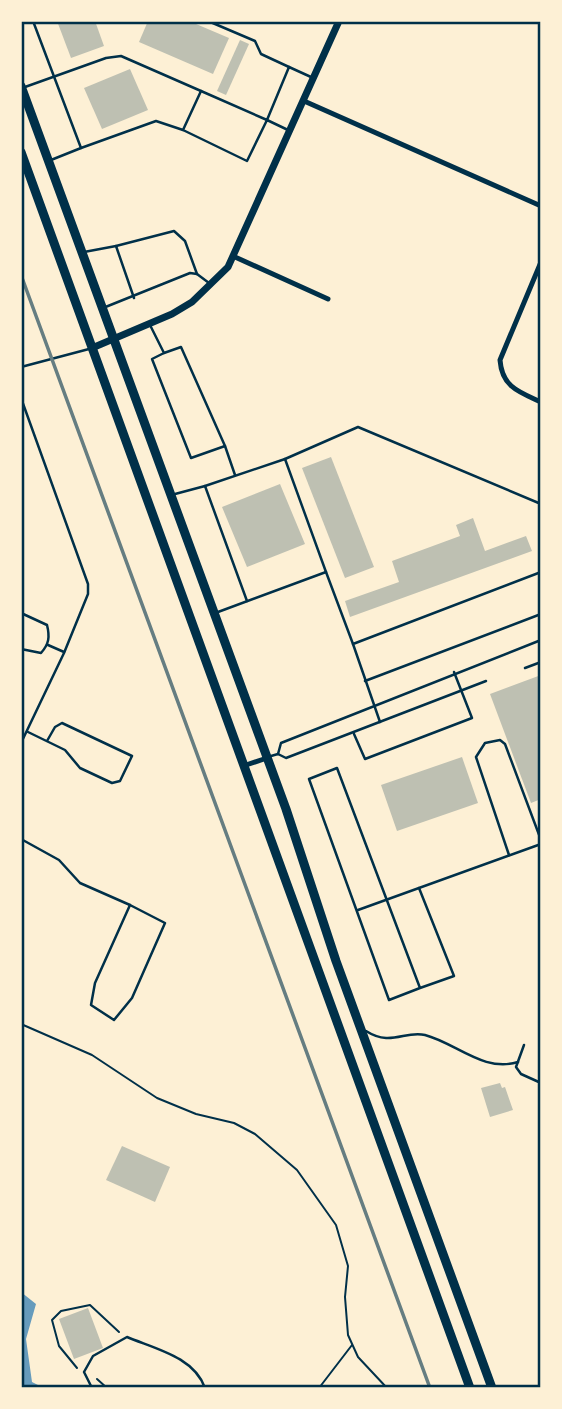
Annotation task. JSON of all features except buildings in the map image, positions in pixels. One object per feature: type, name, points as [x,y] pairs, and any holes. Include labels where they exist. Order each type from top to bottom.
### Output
[{"type":"main road","points":[[21,88],[267,758],[360,1026],[492,1388]]},
{"type":"main road","points":[[21,152],[471,1388]]},
{"type":"street","points":[[92,348],[150,325],[192,302],[212,285],[235,257],[339,21]]},
{"type":"street","points":[[304,101],[541,206]]},
{"type":"street","points":[[235,257],[328,299]]},
{"type":"street","points":[[541,262],[500,360],[504,378],[517,391],[541,402]]},
{"type":"street","points":[[246,765],[267,758]]},
{"type":"lane","points":[[33,21],[81,148]]},
{"type":"lane","points":[[208,21],[255,41],[261,54],[314,78]]},
{"type":"lane","points":[[21,88],[106,58],[121,57],[291,132]]},
{"type":"lane","points":[[48,161],[156,121],[183,130],[247,161],[289,67]]},
{"type":"lane","points":[[183,130],[201,91]]},
{"type":"lane","points":[[81,253],[174,231],[185,241],[197,274],[212,285]]},
{"type":"lane","points":[[116,246],[134,298]]},
{"type":"lane","points":[[101,308],[134,298],[182,276],[197,274]]},
{"type":"lane","points":[[150,325],[164,353]]},
{"type":"lane","points":[[225,446],[191,458],[152,359],[181,347],[225,446],[235,475]]},
{"type":"lane","points":[[21,367],[92,348]]},
{"type":"lane","points":[[21,398],[88,584],[64,653],[21,743]]},
{"type":"lane","points":[[171,496],[285,459],[358,427],[541,504]]},
{"type":"lane","points":[[285,459],[380,722]]},
{"type":"lane","points":[[205,486],[247,601]]},
{"type":"lane","points":[[214,614],[326,572]]},
{"type":"lane","points":[[353,644],[541,572]]},
{"type":"lane","points":[[21,613],[47,625],[48,645],[41,653],[21,649]]},
{"type":"lane","points":[[365,681],[541,614]]},
{"type":"lane","points":[[278,754],[281,743],[373,704],[541,640]]},
{"type":"lane","points":[[48,645],[64,653]]},
{"type":"lane","points":[[525,668],[541,662]]},
{"type":"lane","points":[[354,734],[365,759],[472,718],[454,672]]},
{"type":"lane","points":[[267,758],[278,754],[286,758],[486,681]]},
{"type":"lane","points":[[27,731],[47,741],[65,750],[80,768],[112,783],[120,781],[132,756],[62,723],[55,727],[47,741]]},
{"type":"lane","points":[[358,910],[509,855],[541,842],[505,744],[500,740],[485,743],[476,757],[509,855]]},
{"type":"lane","points":[[419,888],[454,976],[389,1000],[309,779],[337,768],[420,988]]},
{"type":"lane","points":[[21,839],[59,860],[80,883],[130,905],[165,923],[132,998],[114,1020],[91,1005],[95,982],[130,905]]},
{"type":"lane","points":[[360,1026],[376,1036],[391,1039],[422,1034],[498,1066],[518,1062]]},
{"type":"lane","points":[[524,1045],[516,1068],[520,1074],[541,1083]]},
{"type":"lane","points":[[92,1388],[84,1371],[93,1356],[127,1337],[183,1361],[197,1370],[205,1388]]},
{"type":"path","points":[[21,1024],[92,1055],[157,1098],[196,1114],[234,1123],[255,1134],[297,1170],[336,1225],[348,1265],[346,1315],[352,1344],[358,1357],[387,1388]]},
{"type":"path","points":[[318,1388],[352,1344]]},
{"type":"water","points":[[21,1292],[36,1304],[26,1339],[32,1382],[44,1388],[21,1388]]},
{"type":"railway","points":[[21,275],[430,1388]]}]
